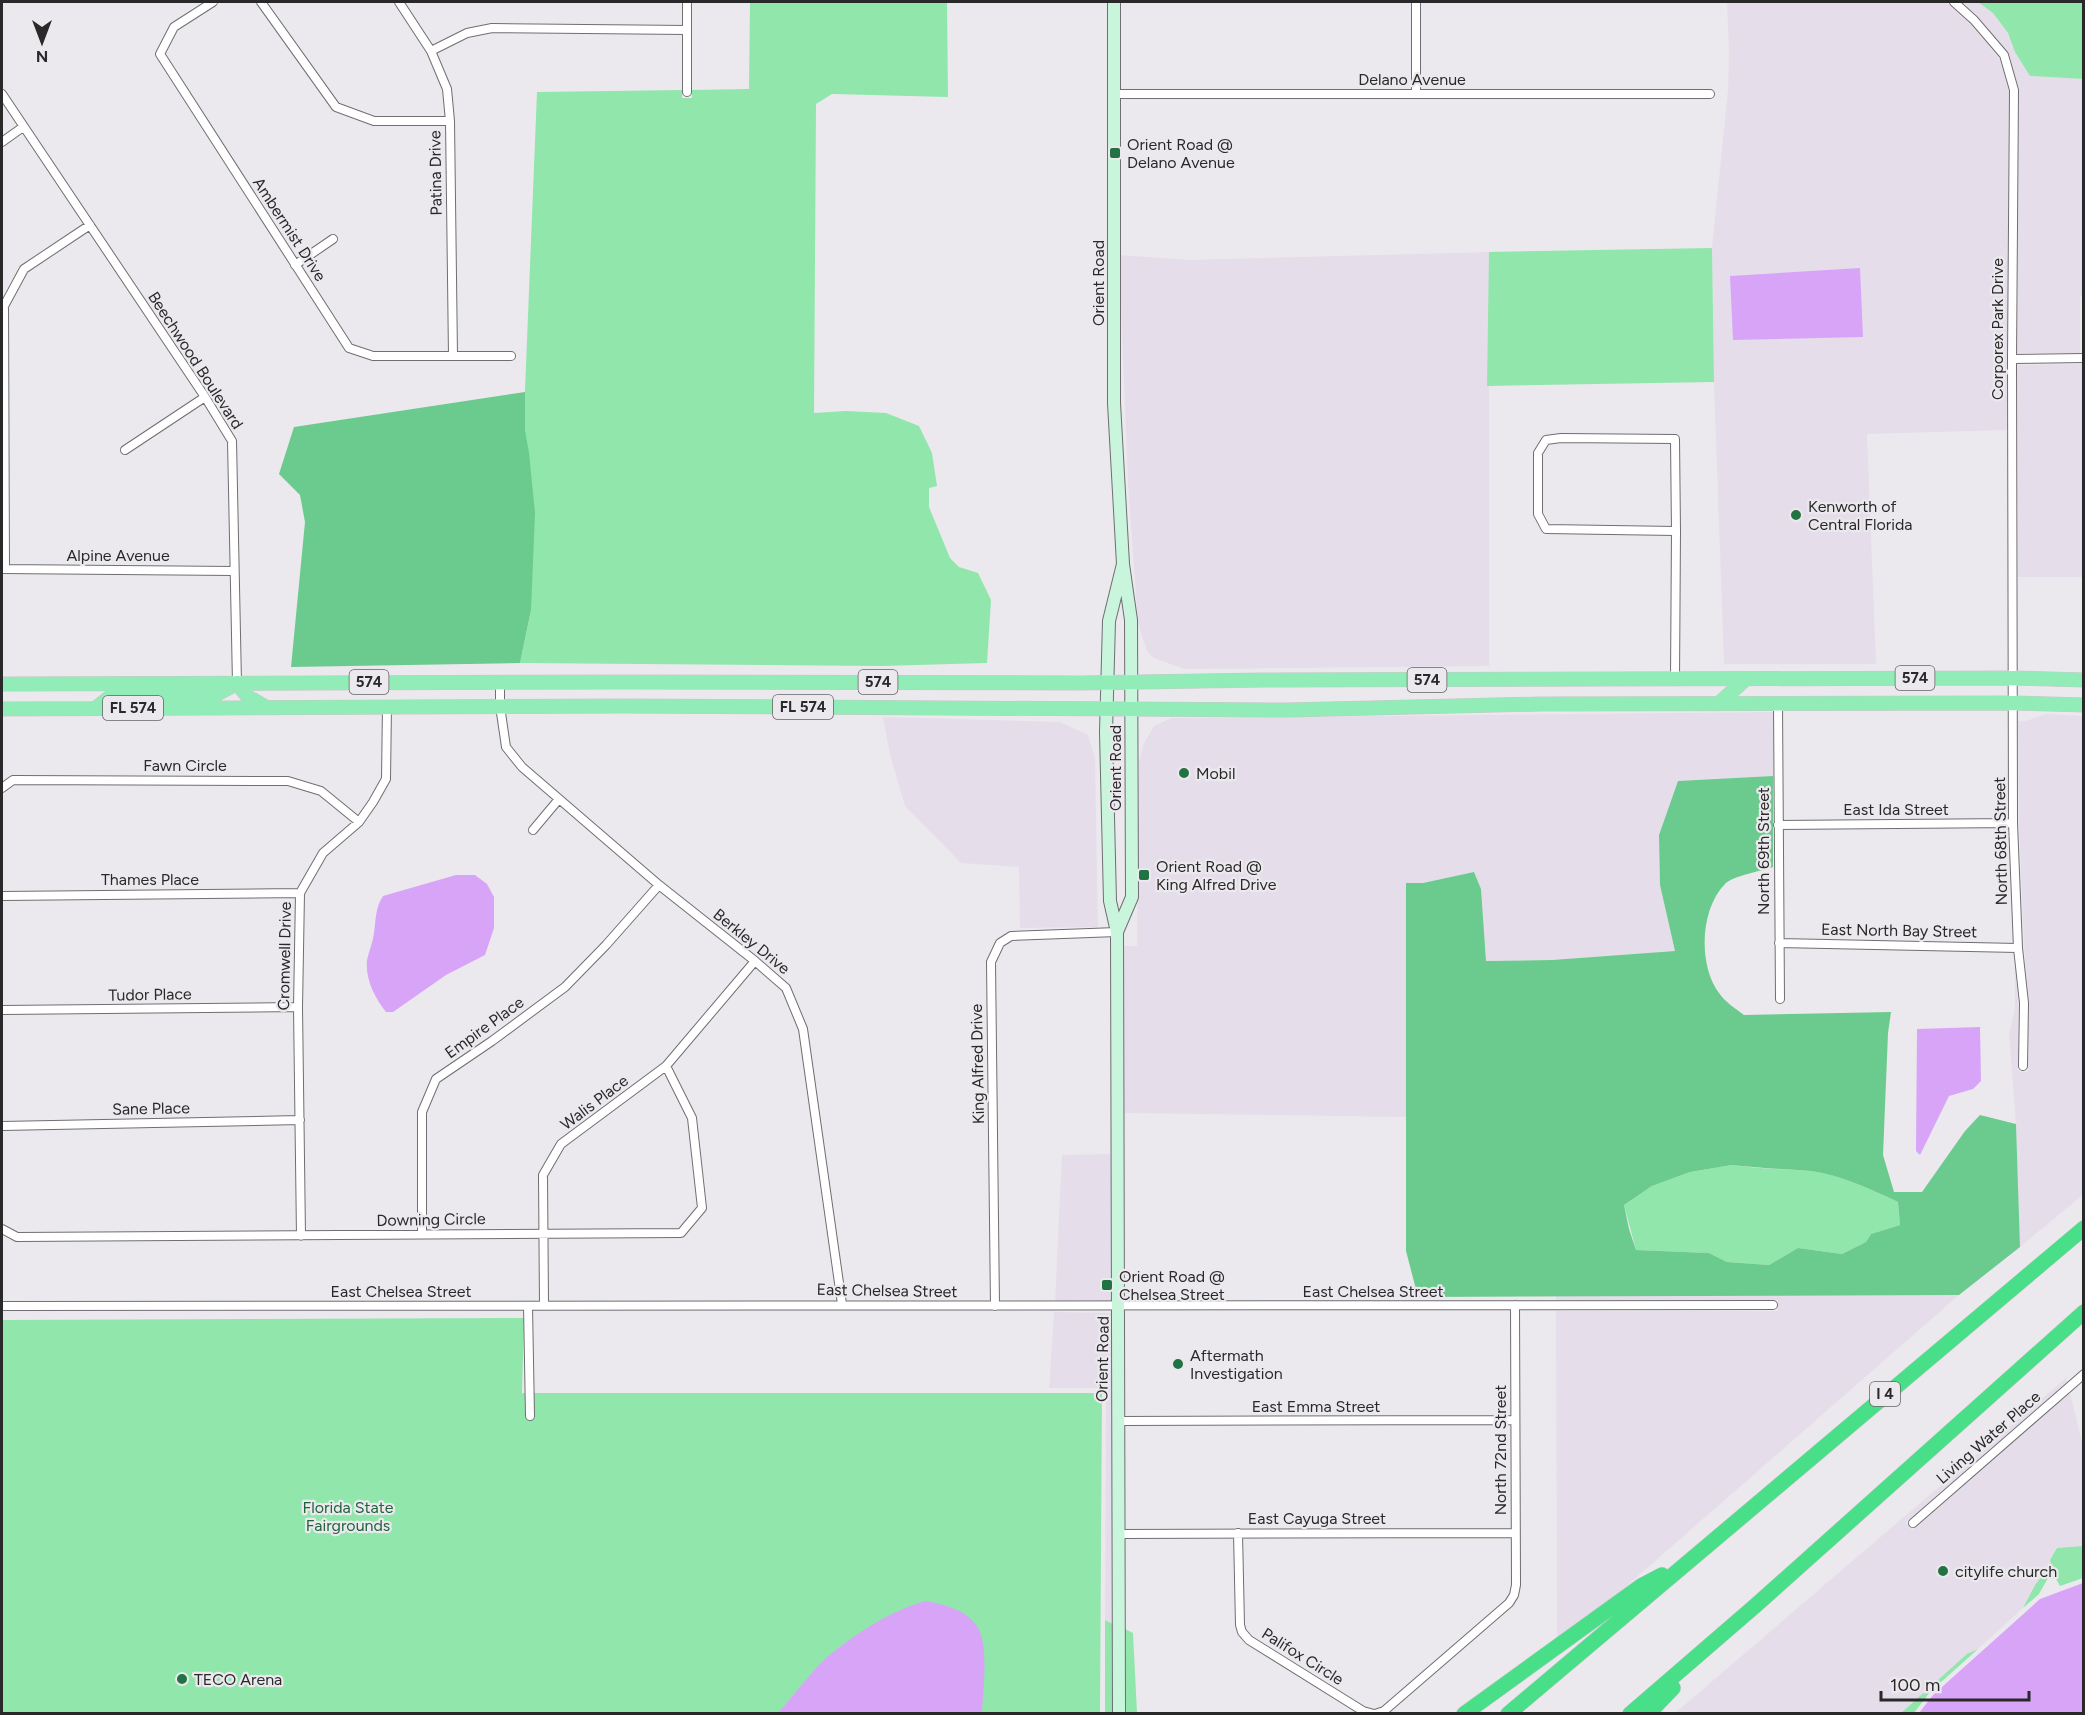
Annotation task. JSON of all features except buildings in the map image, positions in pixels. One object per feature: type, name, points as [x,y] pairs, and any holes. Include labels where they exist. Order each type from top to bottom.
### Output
[{"type":"highway","name":"I 4","points":[[1508,1713],[2084,1228]]},
{"type":"highway","points":[[1630,1713],[1755,1606],[2084,1312]]},
{"type":"highway","points":[[1464,1713],[1641,1586],[1689,1561]]},
{"type":"highway","points":[[1648,1713],[1755,1606]]},
{"type":"main road","name":"574","points":[[2,684],[2013,678],[2084,680]]},
{"type":"main road","points":[[1718,704],[1746,679],[1774,704]]},
{"type":"main road","points":[[96,708],[110,698],[213,696],[237,683],[248,696],[264,706]]},
{"type":"main road","name":"FL 574","points":[[2,709],[500,706],[1288,710],[1464,705],[2013,703],[2084,705]]},
{"type":"street","name":"Ambermist Drive","points":[[213,2],[174,27],[160,54],[349,348],[373,356],[511,356]]},
{"type":"street","points":[[261,2],[336,107],[374,121],[450,121]]},
{"type":"street","name":"Patina Drive","points":[[399,2],[431,51],[447,89],[450,121],[453,356]]},
{"type":"street","points":[[687,2],[687,92]]},
{"type":"street","name":"Orient Road","points":[[1114,2],[1114,403],[1123,564],[1131,621],[1132,897],[1117,932]]},
{"type":"street","points":[[1416,2],[1416,94]]},
{"type":"street","name":"Corporex Park Drive","points":[[1954,2],[1974,20],[2004,56],[2014,90],[2013,678]]},
{"type":"street","points":[[431,51],[467,33],[492,28],[687,30]]},
{"type":"street","name":"Beechwood Boulevard","points":[[2,94],[205,397],[232,441],[237,683]]},
{"type":"street","name":"Delano Avenue","points":[[1114,94],[1710,94]]},
{"type":"street","points":[[2,142],[23,127]]},
{"type":"street","points":[[3,569],[4,306],[24,269],[90,225]]},
{"type":"street","points":[[295,265],[333,239]]},
{"type":"street","points":[[2012,359],[2084,358]]},
{"type":"street","points":[[125,450],[205,397]]},
{"type":"street","points":[[1675,679],[1676,531],[1675,439],[1561,438],[1546,440],[1538,453],[1538,514],[1546,529],[1676,531]]},
{"type":"street","name":"Orient Road","points":[[1119,1713],[1117,932],[1110,901],[1106,709],[1109,621],[1123,564]]},
{"type":"street","name":"Alpine Avenue","points":[[3,569],[234,571]]},
{"type":"street","name":"North 68th Street","points":[[2013,678],[2013,823],[2018,948],[2024,1003],[2023,1066]]},
{"type":"street","name":"Berkley Drive","points":[[500,682],[500,706],[506,747],[522,767],[659,885],[786,988],[803,1029],[842,1304]]},
{"type":"street","name":"North 69th Street","points":[[1774,704],[1780,999]]},
{"type":"street","name":"Cromwell Drive","points":[[301,1236],[298,1007],[300,893],[322,853],[359,822],[386,779],[387,706]]},
{"type":"street","name":"Fawn Circle","points":[[2,788],[13,780],[288,781],[321,791],[359,822]]},
{"type":"street","points":[[533,830],[559,798]]},
{"type":"street","name":"East Ida Street","points":[[1778,825],[2013,823]]},
{"type":"street","name":"Empire Place","points":[[422,1234],[422,1112],[436,1079],[565,987],[659,885]]},
{"type":"street","name":"Thames Place","points":[[2,896],[300,893]]},
{"type":"street","name":"King Alfred Drive","points":[[995,1306],[991,962],[1000,943],[1011,936],[1117,932]]},
{"type":"street","name":"East North Bay Street","points":[[1779,943],[2018,948]]},
{"type":"street","name":"Walis Place","points":[[544,1305],[543,1175],[561,1144],[666,1066],[755,961]]},
{"type":"street","name":"Tudor Place","points":[[2,1010],[298,1007]]},
{"type":"street","name":"Downing Circle","points":[[2,1229],[17,1237],[681,1233],[702,1208],[692,1118],[666,1066]]},
{"type":"street","name":"Sane Place","points":[[2,1126],[300,1120]]},
{"type":"street","name":"North 72nd Street","points":[[1514,1595],[1515,1305]]},
{"type":"street","name":"East Chelsea Street","points":[[2,1306],[1773,1305]]},
{"type":"street","points":[[528,1306],[530,1416]]},
{"type":"street","name":"Living Water Place","points":[[1912,1523],[2084,1374]]},
{"type":"street","name":"East Emma Street","points":[[1118,1421],[1515,1420]]},
{"type":"street","name":"Palifox Circle","points":[[1238,1533],[1242,1632],[1249,1640],[1363,1711],[1375,1713],[1384,1711],[1509,1603],[1514,1595]]},
{"type":"street","name":"East Cayuga Street","points":[[1118,1534],[1515,1533]]},
{"type":"shaded area","points":[[1727,2],[1946,2],[1970,24],[1999,58],[2009,90],[2007,430],[1867,434],[1876,664],[1724,664],[1714,382],[1712,248],[1728,90]]},
{"type":"shaded area","points":[[1962,2],[1978,2],[1993,13],[2008,33],[2015,52],[2030,76],[2083,79],[2084,293],[2080,297],[2080,353],[2017,353],[2019,88],[2007,52],[1977,15]]},
{"type":"shaded area","points":[[1489,252],[1489,666],[1184,669],[1154,658],[1147,651],[1138,624],[1128,483],[1119,255],[1190,260]]},
{"type":"shaded area","points":[[1860,268],[1863,337],[1733,340],[1730,276]]},
{"type":"shaded area","points":[[2083,364],[2083,577],[2018,577],[2017,365]]},
{"type":"shaded area","points":[[1773,712],[1773,776],[1678,781],[1659,835],[1660,885],[1675,951],[1552,960],[1486,961],[1481,889],[1474,872],[1423,883],[1406,883],[1406,1117],[1121,1113],[1122,946],[1137,946],[1139,761],[1144,743],[1154,726],[1172,718]]},
{"type":"shaded area","points":[[2046,714],[2083,716],[2084,1194],[2020,1247],[2016,1124],[2009,1034],[2015,1009],[2015,963],[2018,1003],[2018,1071],[2028,1072],[2029,1007],[2019,823],[2018,721],[2026,721]]},
{"type":"shaded area","points":[[883,717],[1060,722],[1088,735],[1095,758],[1098,927],[1020,928],[1019,867],[961,863],[905,806],[890,755]]},
{"type":"shaded area","points":[[456,875],[475,875],[487,884],[494,897],[494,928],[485,955],[446,975],[393,1012],[386,1012],[372,988],[367,967],[380,901],[383,896]]},
{"type":"shaded area","points":[[1980,1027],[1981,1081],[1973,1089],[1949,1096],[1920,1155],[1916,1151],[1917,1029]]},
{"type":"shaded area","points":[[1112,1154],[1114,1301],[1055,1301],[1062,1155]]},
{"type":"shaded area","points":[[1959,1295],[1614,1597],[1557,1639],[1556,1311],[1778,1311],[1778,1300],[1556,1300],[1556,1296]]},
{"type":"shaded area","points":[[1054,1312],[1114,1313],[1115,1625],[1105,1620],[1106,1391],[1102,1388],[1049,1388]]},
{"type":"shaded area","points":[[2066,1378],[2067,1382],[1906,1522],[1912,1530],[2070,1393],[2083,1446],[2083,1546],[2057,1548],[2050,1560],[2051,1564],[2035,1585],[2023,1608],[1978,1649],[1967,1654],[1901,1713],[1674,1714]]},
{"type":"shaded area","points":[[2083,1583],[2083,1713],[1919,1713],[1933,1695],[2040,1599]]},
{"type":"shaded area","points":[[925,1601],[962,1612],[978,1628],[984,1657],[982,1713],[778,1713],[817,1667],[841,1646],[887,1616]]},
{"type":"green space","points":[[750,2],[947,2],[948,97],[832,94],[816,104],[814,413],[846,411],[886,413],[919,426],[932,453],[937,486],[929,488],[929,507],[950,558],[959,567],[978,573],[991,600],[987,663],[881,666],[520,663],[531,610],[524,415],[537,92],[682,90],[682,98],[692,98],[692,90],[749,89]]},
{"type":"green space","points":[[1978,2],[2083,2],[2083,79],[2030,76],[2015,52],[2008,33],[1993,13]]},
{"type":"green space","points":[[1712,248],[1714,382],[1487,386],[1489,252]]},
{"type":"green space","points":[[525,392],[525,430],[535,513],[531,610],[520,663],[291,667],[305,522],[300,495],[279,474],[294,427]]},
{"type":"green space","points":[[1773,776],[1773,867],[1729,881],[1717,895],[1707,922],[1705,937],[1708,968],[1712,981],[1721,996],[1744,1015],[1891,1012],[1888,1033],[1883,1155],[1894,1192],[1922,1192],[1965,1131],[1980,1115],[2016,1124],[2020,1247],[1959,1295],[1418,1297],[1406,1251],[1406,883],[1423,883],[1474,872],[1481,889],[1486,961],[1552,960],[1675,951],[1660,885],[1659,835],[1678,781]],"holes":[[[1732,1165],[1811,1171],[1855,1183],[1898,1202],[1900,1225],[1871,1234],[1866,1242],[1842,1254],[1798,1248],[1769,1265],[1727,1262],[1709,1253],[1636,1250],[1624,1205],[1652,1186],[1690,1172]]]},
{"type":"green space","points":[[1732,1165],[1811,1171],[1844,1179],[1898,1202],[1900,1225],[1871,1234],[1866,1242],[1842,1254],[1798,1248],[1769,1265],[1727,1262],[1709,1253],[1636,1250],[1624,1205],[1652,1186],[1690,1172]]},
{"type":"green space","name":"Florida State Fairgrounds","points":[[524,1318],[522,1393],[1102,1393],[1100,1713],[2,1713],[2,1320]]},
{"type":"green space","points":[[2083,1546],[2083,1578],[2060,1586],[2056,1579],[2048,1578],[2039,1594],[2023,1608],[2035,1585],[2051,1564],[2050,1560],[2057,1548]]},
{"type":"green space","points":[[1105,1620],[1115,1625],[1114,1713],[1105,1714]]},
{"type":"green space","points":[[1125,1629],[1133,1633],[1137,1713],[1124,1714]]},
{"type":"green space","points":[[1978,1649],[1930,1692],[1914,1713],[1901,1713],[1967,1654]]},
{"type":"place","name":"Orient Road @ Delano Avenue","points":[[1115,153]]},
{"type":"place","name":"Kenworth of Central Florida","points":[[1796,515]]},
{"type":"place","name":"Mobil","points":[[1184,773]]},
{"type":"place","name":"Orient Road @ King Alfred Drive","points":[[1144,875]]},
{"type":"place","name":"Orient Road @ Chelsea Street","points":[[1107,1285]]},
{"type":"place","name":"Aftermath Investigation","points":[[1178,1364]]},
{"type":"place","name":"citylife church","points":[[1943,1571]]},
{"type":"place","name":"TECO Arena","points":[[182,1679]]}]
